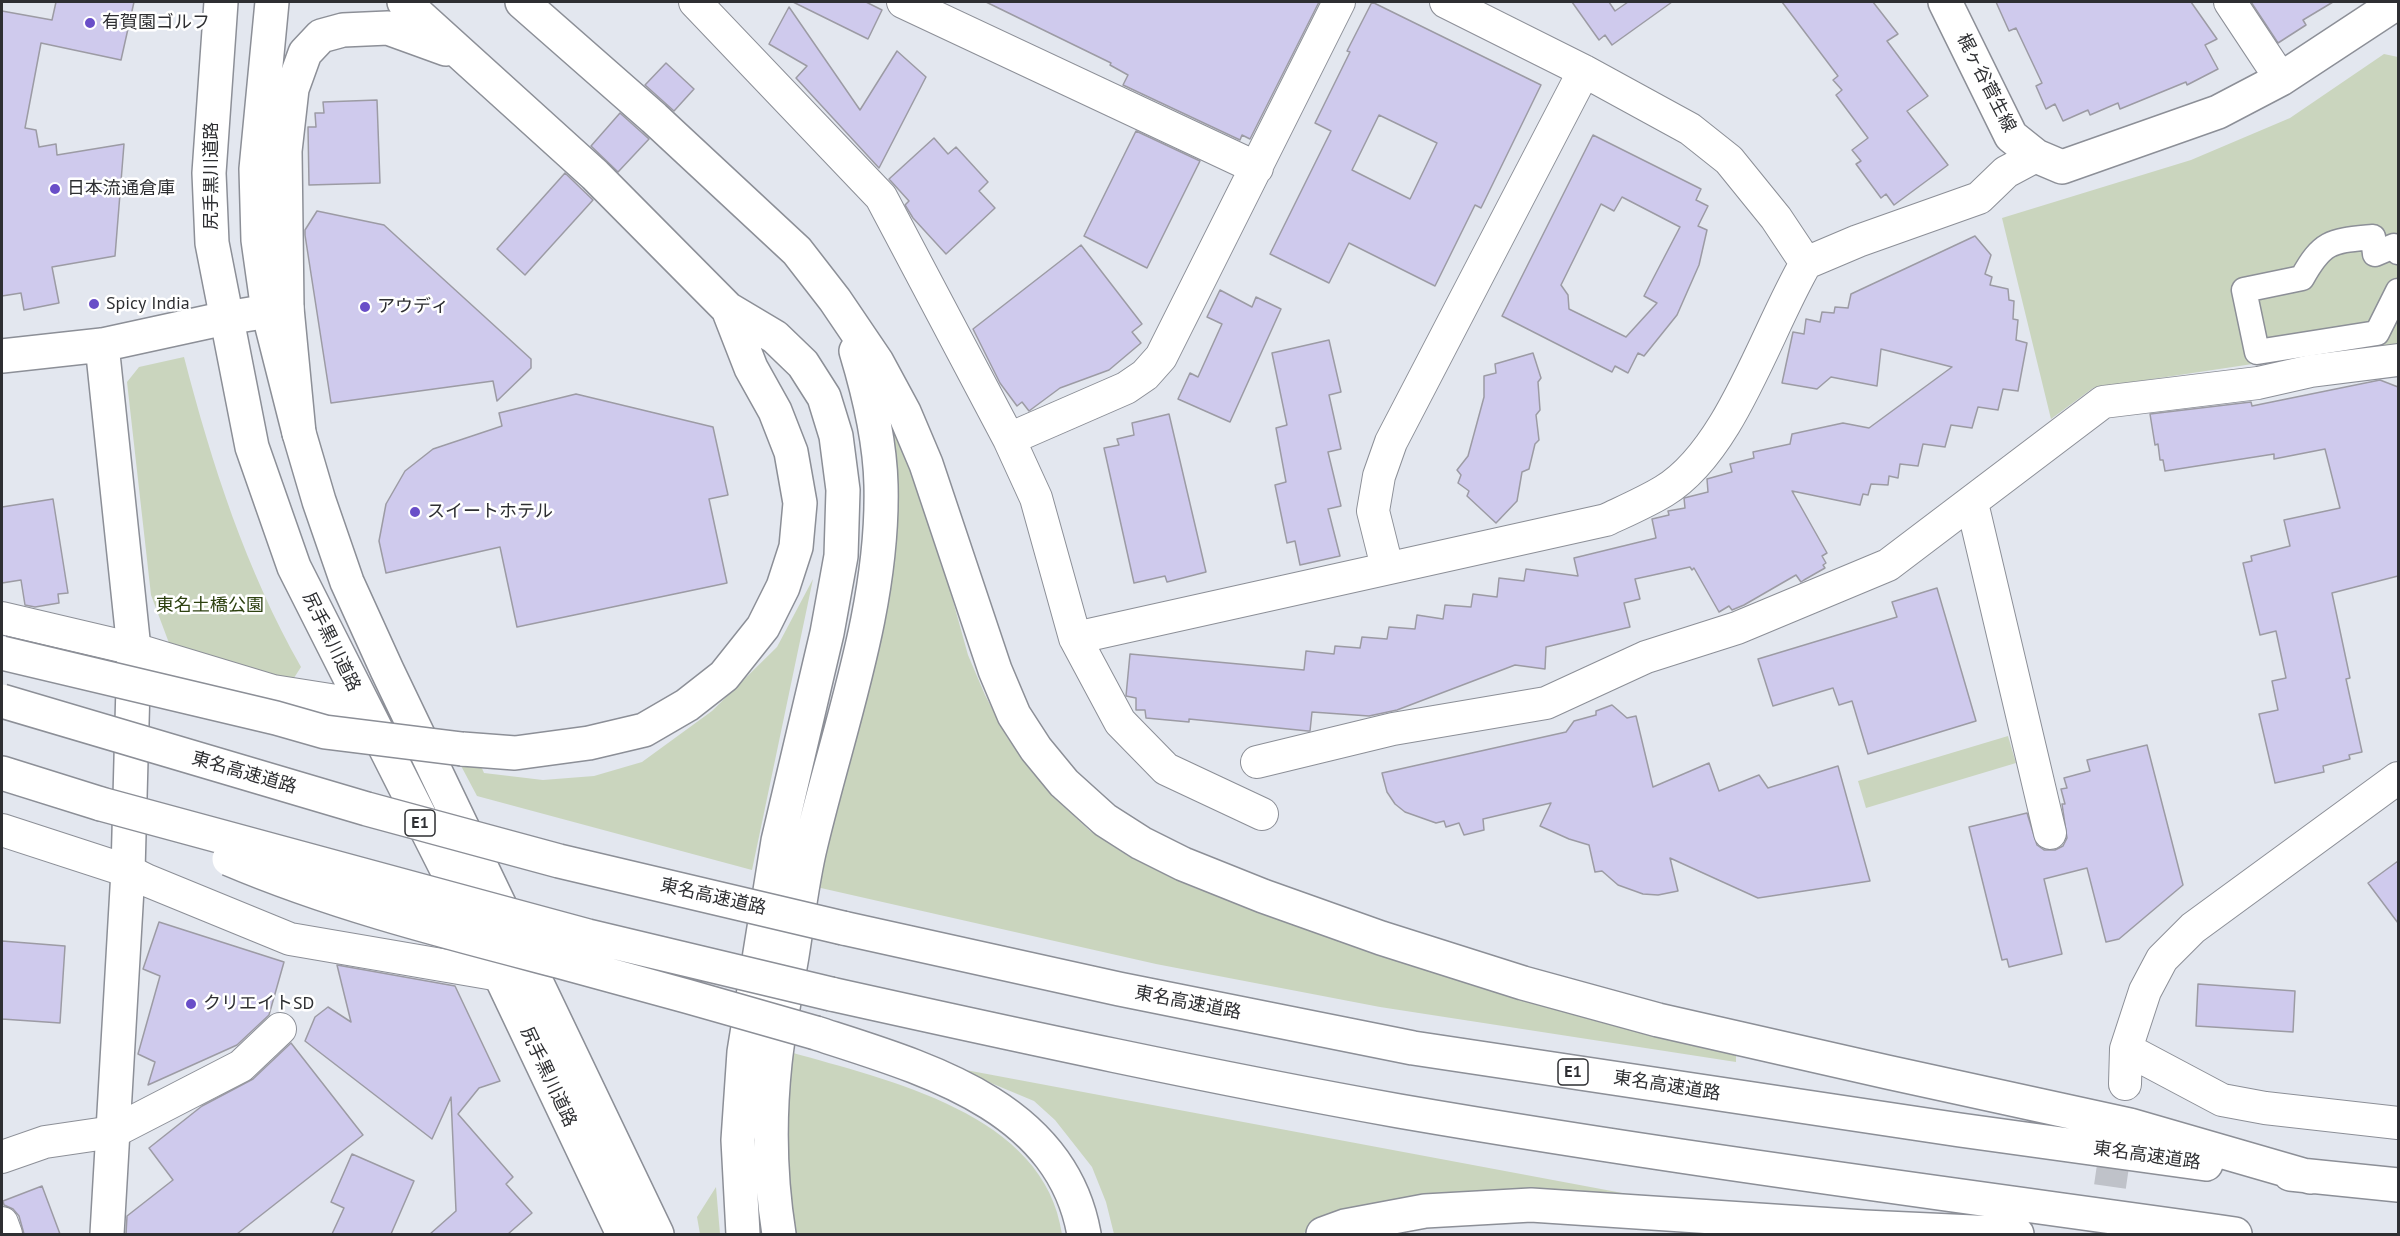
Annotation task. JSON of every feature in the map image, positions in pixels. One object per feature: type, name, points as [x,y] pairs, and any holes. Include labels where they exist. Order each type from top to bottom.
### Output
[{"type":"main road","name":"尻手黒川道路","points":[[221,2],[209,173],[212,243],[255,457],[294,567],[500,975],[623,1234]]},
{"type":"main road","points":[[272,2],[256,169],[258,240],[277,309]]},
{"type":"main road","points":[[404,2],[595,175],[728,309],[775,337],[803,364],[824,398],[833,426],[843,490],[841,556],[827,633],[778,841],[744,1052],[738,1140],[743,1234]]},
{"type":"main road","points":[[522,2],[654,118],[797,251],[835,300],[877,362],[904,412],[926,464],[994,670],[1014,715],[1036,749],[1064,783],[1105,820],[1141,843],[1183,864],[1263,896],[1381,938],[1523,983],[1681,1025],[2130,1125],[2310,1177]]},
{"type":"main road","name":"梶ヶ谷菅生線","points":[[1945,2],[2011,136],[2036,156],[2062,167],[2218,112],[2281,79],[2398,2]]},
{"type":"main road","points":[[277,309],[285,151],[292,89],[305,52],[321,36],[343,30],[388,28],[461,54]]},
{"type":"main road","points":[[779,1234],[772,1191],[770,1139],[775,1063],[810,846],[851,687],[870,602],[880,527],[881,483],[876,433],[865,382],[835,300]]},
{"type":"main road","name":"尻手黒川道路","points":[[277,309],[298,433],[347,582],[657,1234]]},
{"type":"main road","points":[[2,356],[102,345],[277,309]]},
{"type":"main road","points":[[2,653],[325,732],[462,749],[515,753],[589,743],[644,730],[687,705],[724,676],[763,627],[783,587],[796,548],[800,503],[791,453],[775,411],[750,368],[728,309]]},
{"type":"main road","points":[[102,345],[134,649],[128,871],[107,1234]]},
{"type":"main road","name":"東名高速道路","points":[[2,700],[368,809],[559,861],[843,928],[1119,989],[1413,1048],[1960,1130],[2310,1177],[2398,1185]]},
{"type":"main road","points":[[2,773],[101,804],[588,936],[831,994],[1110,1056],[1399,1110],[1641,1150],[2235,1234]]},
{"type":"main road","points":[[101,804],[310,891],[426,926],[816,1033],[905,1062],[967,1089],[1007,1114],[1040,1142],[1062,1172],[1080,1213],[1084,1234]]},
{"type":"main road","points":[[1323,1234],[1345,1226],[1425,1211],[1531,1205],[1864,1227],[2017,1234]]},
{"type":"street","points":[[695,2],[881,197],[1010,439],[1036,498],[1075,638],[1120,722],[1166,769],[1262,814]]},
{"type":"street","points":[[903,2],[1257,168]]},
{"type":"street","points":[[1010,439],[1126,388],[1145,375],[1161,357],[1339,2]]},
{"type":"street","points":[[1446,2],[1584,71],[1690,129],[1729,160],[1776,218],[1806,263]]},
{"type":"street","points":[[2230,2],[2281,79]]},
{"type":"street","points":[[1387,567],[1373,511],[1379,476],[1391,442],[1584,71]]},
{"type":"street","points":[[1075,638],[1606,520],[1665,490],[1704,456],[1734,407],[1806,263],[1858,241],[1979,198],[2006,172],[2036,156]]},
{"type":"street","points":[[2398,252],[2394,246],[2375,254],[2373,237],[2335,241],[2313,258],[2302,278],[2244,290],[2257,352],[2377,333],[2398,291]]},
{"type":"street","points":[[1257,762],[1393,729],[1546,703],[1646,657],[1737,628],[1888,565],[2103,402],[2258,382],[2311,371],[2398,360]]},
{"type":"street","points":[[1972,503],[2050,833]]},
{"type":"street","points":[[2,618],[134,649],[273,691],[362,705]]},
{"type":"street","points":[[2125,1084],[2126,1049],[2145,992],[2162,959],[2193,928],[2398,778]]},
{"type":"street","points":[[2,830],[128,871],[290,939],[500,975]]},
{"type":"street","points":[[2,1157],[45,1142],[113,1132],[241,1066],[280,1029]]},
{"type":"street","points":[[2126,1049],[2222,1100],[2265,1108],[2398,1123]]},
{"type":"street","points":[[2,1223],[6,1234]]},
{"type":"green space","points":[[2384,54],[2398,57],[2398,347],[2299,357],[2093,388],[2051,419],[2002,218],[2191,160],[2290,118]]},
{"type":"green space","name":"東名土橋公園","points":[[184,357],[206,437],[232,516],[263,593],[301,667],[292,681],[172,651],[151,595],[127,382],[139,367]]},
{"type":"green space","points":[[887,413],[922,498],[968,655],[985,695],[1007,737],[1031,771],[1055,798],[1090,831],[1128,856],[1195,888],[1466,980],[1736,1054],[1736,1062],[1380,1007],[1156,964],[812,886]]},
{"type":"green space","points":[[813,579],[752,870],[477,796],[459,762],[480,764],[484,773],[543,780],[594,776],[642,762],[712,711],[777,647]]},
{"type":"green space","points":[[2008,736],[2016,763],[1866,808],[1858,781]]},
{"type":"green space","points":[[790,1052],[914,1090],[956,1108],[994,1131],[1026,1158],[1049,1193],[1062,1234],[795,1234],[787,1166]]},
{"type":"green space","points":[[955,1068],[1633,1195],[1631,1201],[1319,1227],[1301,1234],[1114,1234],[1106,1202],[1092,1167],[1055,1120],[1034,1101]]},
{"type":"green space","points":[[716,1187],[720,1234],[700,1234],[697,1217]]},
{"type":"building","points":[[56,2],[134,2],[121,60],[41,43],[25,128],[36,130],[39,147],[56,144],[57,155],[124,144],[115,256],[52,267],[59,303],[24,310],[21,293],[2,296],[2,11],[52,20]]},
{"type":"building","points":[[793,2],[866,2],[882,10],[868,39]]},
{"type":"building","points":[[986,2],[1319,2],[1250,139],[1242,135],[1240,140],[1123,85],[1128,75],[1110,65],[1111,63]]},
{"type":"building","points":[[1372,2],[1541,85],[1481,208],[1475,205],[1435,286],[1349,243],[1329,283],[1270,254],[1331,131],[1315,123],[1350,52],[1347,51]],"holes":[[[1379,115],[1437,143],[1410,199],[1352,170]]]},
{"type":"building","points":[[1572,2],[1609,2],[1615,11],[1628,2],[1672,2],[1612,45],[1605,35],[1599,40]]},
{"type":"building","points":[[1782,2],[1873,2],[1898,34],[1887,41],[1928,96],[1907,111],[1948,165],[1894,205],[1886,194],[1881,198],[1856,164],[1861,161],[1852,150],[1868,138],[1836,95],[1842,90],[1833,80],[1838,76]]},
{"type":"building","points":[[1996,2],[2191,2],[2217,39],[2205,45],[2218,69],[2187,85],[2186,82],[2120,109],[2118,103],[2090,115],[2088,110],[2063,121],[2055,104],[2046,109],[2036,86],[2042,83],[2016,28],[2009,31]]},
{"type":"building","points":[[2251,2],[2333,2],[2303,20],[2306,25],[2278,43]]},
{"type":"building","points":[[789,7],[860,110],[897,51],[926,77],[879,168],[796,78],[807,66],[769,44]]},
{"type":"building","points":[[666,63],[694,89],[674,111],[645,85]]},
{"type":"building","points":[[377,100],[380,183],[309,185],[308,127],[316,127],[315,113],[324,113],[323,102]]},
{"type":"building","points":[[620,113],[649,139],[618,172],[591,146]]},
{"type":"building","points":[[1136,131],[1200,161],[1147,268],[1084,236]]},
{"type":"building","points":[[1593,135],[1701,189],[1696,200],[1708,206],[1698,226],[1707,230],[1699,265],[1677,315],[1644,356],[1638,353],[1628,373],[1615,366],[1612,372],[1502,316]],"holes":[[[1622,197],[1680,227],[1644,296],[1657,303],[1626,337],[1569,309],[1568,295],[1561,285],[1601,204],[1614,211]]]},
{"type":"building","points":[[934,138],[948,154],[956,147],[988,182],[979,191],[995,208],[946,254],[913,218],[905,205],[909,201],[889,179]]},
{"type":"building","points":[[565,173],[593,200],[525,275],[497,249]]},
{"type":"building","points":[[317,211],[384,225],[531,359],[531,368],[497,401],[493,381],[331,403],[305,235],[305,230]]},
{"type":"building","points":[[1975,236],[1991,255],[1985,274],[1992,277],[1990,285],[2008,289],[2009,300],[2014,301],[2013,319],[2018,320],[2016,340],[2027,343],[2018,391],[2003,389],[1998,410],[1978,407],[1972,428],[1951,425],[1945,447],[1923,444],[1918,466],[1900,464],[1898,478],[1889,476],[1888,485],[1871,484],[1868,495],[1863,494],[1860,505],[1792,491],[1827,553],[1822,556],[1826,563],[1823,565],[1825,568],[1801,582],[1796,575],[1744,605],[1732,610],[1729,606],[1719,612],[1694,568],[1635,579],[1640,599],[1624,603],[1630,627],[1546,647],[1545,669],[1515,665],[1397,710],[1369,716],[1312,712],[1310,731],[1189,719],[1189,722],[1146,718],[1145,710],[1136,710],[1136,698],[1126,696],[1130,654],[1304,670],[1306,651],[1334,654],[1335,646],[1360,648],[1362,637],[1387,639],[1389,627],[1415,629],[1417,615],[1443,619],[1445,605],[1471,607],[1473,594],[1497,597],[1499,578],[1524,581],[1526,569],[1578,576],[1574,558],[1656,538],[1652,519],[1669,515],[1668,511],[1685,508],[1684,498],[1708,492],[1707,479],[1732,472],[1730,464],[1754,458],[1753,452],[1790,444],[1792,434],[1843,423],[1869,428],[1952,367],[1881,349],[1877,386],[1831,377],[1817,389],[1782,383],[1793,332],[1804,334],[1806,319],[1820,322],[1822,312],[1834,313],[1835,307],[1848,308],[1851,294]]},
{"type":"building","points":[[1081,245],[1142,324],[1132,332],[1141,343],[1109,370],[1060,388],[1029,411],[1022,402],[1017,406],[1000,383],[973,329]]},
{"type":"building","points":[[1220,290],[1252,307],[1256,297],[1281,309],[1230,422],[1178,399],[1190,373],[1198,377],[1222,324],[1207,317]]},
{"type":"building","points":[[1329,340],[1341,392],[1329,395],[1341,449],[1328,452],[1341,506],[1328,509],[1340,556],[1300,565],[1295,541],[1287,543],[1275,485],[1286,482],[1276,428],[1287,425],[1272,353]]},
{"type":"building","points":[[1533,353],[1541,378],[1538,382],[1540,410],[1536,415],[1539,440],[1535,444],[1529,469],[1522,472],[1517,501],[1496,523],[1467,496],[1469,491],[1458,483],[1461,475],[1457,470],[1468,456],[1484,397],[1484,376],[1496,373],[1495,364]]},
{"type":"building","points":[[2380,380],[2398,387],[2398,576],[2332,593],[2350,678],[2346,679],[2362,752],[2349,755],[2350,759],[2323,766],[2324,772],[2275,783],[2259,714],[2278,710],[2272,681],[2286,678],[2276,631],[2260,635],[2243,563],[2252,561],[2251,556],[2290,546],[2284,520],[2340,508],[2325,449],[2274,459],[2274,454],[2165,471],[2163,460],[2160,460],[2158,444],[2155,445],[2150,414],[2251,402],[2252,406]]},
{"type":"building","points":[[576,394],[713,427],[728,495],[709,499],[727,583],[517,627],[500,547],[386,573],[379,541],[386,504],[405,471],[433,449],[502,426],[499,413]]},
{"type":"building","points":[[1169,414],[1206,572],[1167,582],[1165,576],[1134,583],[1104,448],[1119,445],[1117,439],[1134,435],[1132,423]]},
{"type":"building","points":[[53,499],[68,593],[58,594],[59,603],[35,607],[25,605],[21,580],[2,583],[2,507]]},
{"type":"building","points":[[1937,588],[1976,721],[1868,754],[1852,701],[1839,705],[1833,688],[1773,706],[1758,659],[1897,617],[1892,602]]},
{"type":"building","points":[[1612,705],[1627,718],[1636,716],[1653,787],[1709,763],[1719,791],[1759,775],[1768,788],[1838,766],[1870,881],[1758,898],[1670,858],[1678,891],[1658,895],[1643,894],[1618,885],[1602,871],[1595,872],[1589,845],[1540,826],[1551,803],[1483,819],[1484,830],[1464,835],[1459,823],[1446,827],[1444,821],[1436,823],[1405,812],[1395,804],[1387,792],[1382,773],[1566,732],[1574,721],[1596,715],[1596,711]]},
{"type":"building","points":[[2147,745],[2183,885],[2119,939],[2106,942],[2087,868],[2044,879],[2062,954],[2009,967],[2007,959],[2002,960],[1969,827],[2027,813],[2037,845],[2044,850],[2055,850],[2063,846],[2067,838],[2062,804],[2065,804],[2061,789],[2067,788],[2064,778],[2090,771],[2087,760]]},
{"type":"building","points":[[2398,861],[2398,923],[2368,883]]},
{"type":"building","points":[[159,922],[284,962],[269,1015],[237,1045],[148,1085],[155,1062],[138,1054],[160,976],[143,969]]},
{"type":"building","points":[[2,941],[65,946],[60,1023],[2,1019]]},
{"type":"building","points":[[337,965],[455,986],[500,1081],[479,1088],[458,1114],[513,1177],[506,1184],[532,1213],[508,1234],[430,1234],[456,1211],[451,1097],[432,1139],[305,1041],[315,1017],[328,1007],[351,1022]]},
{"type":"building","points":[[2198,984],[2295,991],[2293,1032],[2196,1026]]},
{"type":"building","points":[[291,1043],[363,1135],[237,1234],[126,1234],[127,1216],[173,1180],[149,1148],[202,1106],[253,1079]]},
{"type":"building","points":[[352,1154],[414,1181],[391,1234],[332,1234],[344,1208],[331,1202]]},
{"type":"building","points":[[42,1186],[60,1234],[24,1234],[19,1216],[13,1209],[4,1205],[3,1201]]},
{"type":"tunnel","points":[[2103,1234],[2125,1084]]},
{"type":"place","name":"有賀園ゴルフ","points":[[90,23]]},
{"type":"place","name":"日本流通倉庫","points":[[55,189]]},
{"type":"place","name":"Spicy India","points":[[94,304]]},
{"type":"place","name":"アウディ","points":[[365,307]]},
{"type":"place","name":"スイートホテル","points":[[415,512]]},
{"type":"place","name":"クリエイトSD","points":[[191,1004]]}]
